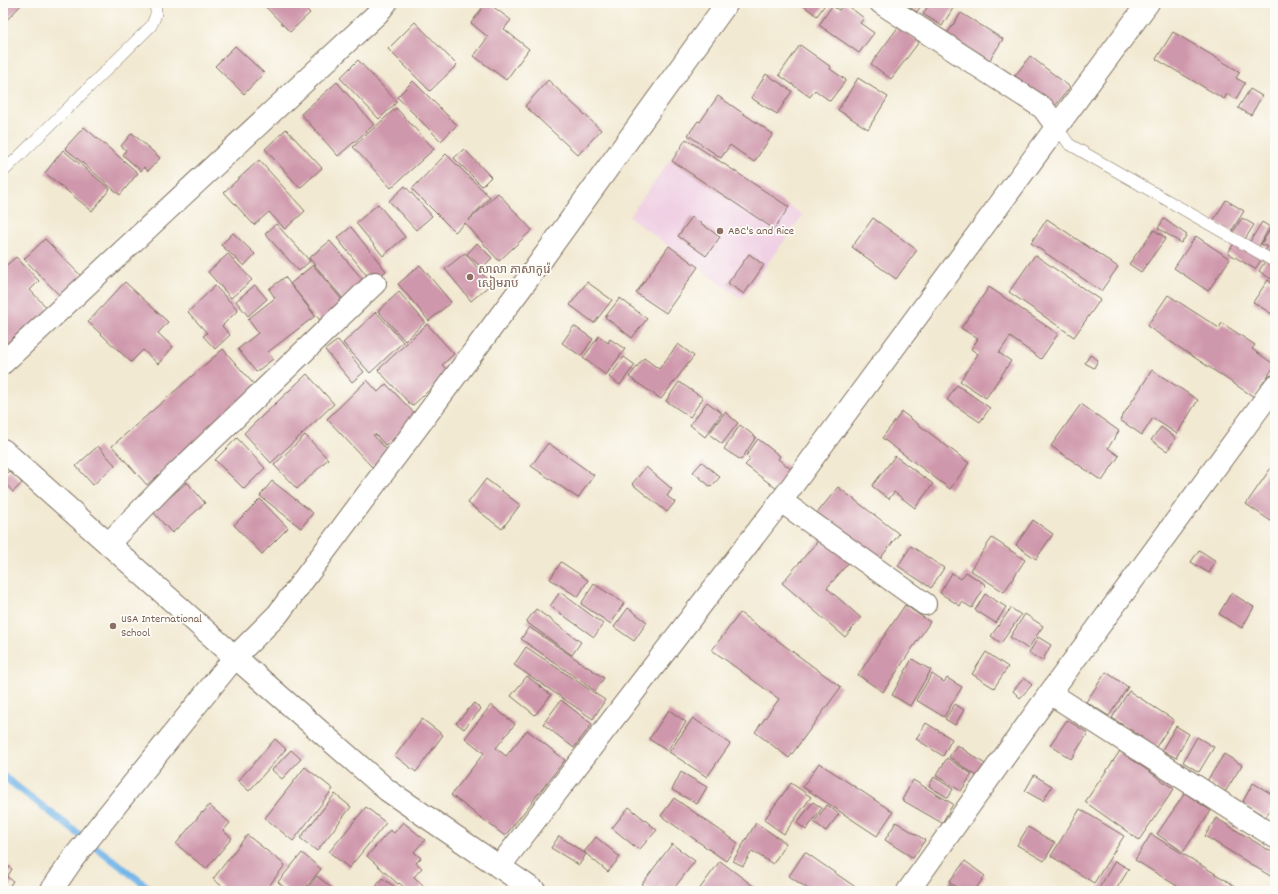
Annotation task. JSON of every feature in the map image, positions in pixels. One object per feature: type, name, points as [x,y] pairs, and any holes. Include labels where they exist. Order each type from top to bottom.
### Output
[{"type":"street","points":[[3,363],[372,18],[386,3]]},
{"type":"street","points":[[51,891],[75,856],[235,657],[278,614],[527,280],[727,3]]},
{"type":"street","points":[[881,3],[1043,108],[1057,126]]},
{"type":"street","points":[[499,866],[781,501],[1148,3]]},
{"type":"street","points":[[109,543],[175,475],[375,283]]},
{"type":"street","points":[[908,891],[1050,693],[1275,386]]},
{"type":"street","points":[[3,450],[387,790],[535,891]]},
{"type":"street","points":[[781,501],[925,604]]},
{"type":"street","points":[[1050,693],[1275,837]]},
{"type":"lane","points":[[3,172],[151,26],[156,14],[154,3]]},
{"type":"lane","points":[[1057,126],[1069,144],[1275,262]]},
{"type":"shaded area","name":"ABC's and Rice","points":[[686,138],[803,215],[742,299],[629,217]]},
{"type":"building","points":[[3,3],[23,3],[3,24]]},
{"type":"building","points":[[262,3],[300,3],[310,13],[290,32]]},
{"type":"building","points":[[486,3],[511,20],[504,29],[529,49],[506,80],[474,56],[488,37],[471,23]]},
{"type":"building","points":[[800,3],[826,3],[817,16]]},
{"type":"building","points":[[844,3],[864,18],[860,23],[874,33],[859,53],[819,25],[832,6],[839,10]]},
{"type":"building","points":[[903,3],[923,3],[917,12]]},
{"type":"building","points":[[930,3],[951,3],[955,5],[942,26],[923,14]]},
{"type":"building","points":[[961,13],[1003,39],[988,63],[946,35]]},
{"type":"building","points":[[415,22],[457,65],[430,91],[388,49]]},
{"type":"building","points":[[899,26],[919,42],[891,79],[871,64]]},
{"type":"building","points":[[1173,32],[1240,72],[1236,78],[1245,83],[1236,99],[1227,94],[1224,99],[1156,59]]},
{"type":"building","points":[[800,45],[831,67],[830,69],[846,80],[830,101],[815,90],[810,97],[779,75]]},
{"type":"building","points":[[235,46],[264,73],[244,94],[215,66]]},
{"type":"building","points":[[1030,56],[1070,87],[1052,110],[1012,80]]},
{"type":"building","points":[[358,60],[397,102],[379,119],[340,78]]},
{"type":"building","points":[[766,74],[792,91],[777,114],[751,98]]},
{"type":"building","points":[[858,78],[888,97],[868,129],[838,110]]},
{"type":"building","points":[[548,80],[601,130],[578,155],[525,106]]},
{"type":"building","points":[[413,81],[457,125],[441,141],[397,97]]},
{"type":"building","points":[[337,82],[374,125],[338,156],[301,114]]},
{"type":"building","points":[[1250,89],[1262,96],[1251,115],[1238,108]]},
{"type":"building","points":[[718,96],[773,134],[754,162],[730,145],[721,158],[688,135],[698,121],[700,122]]},
{"type":"building","points":[[396,108],[434,149],[391,188],[353,147]]},
{"type":"building","points":[[84,127],[138,173],[120,195],[65,148]]},
{"type":"building","points":[[286,129],[322,168],[300,188],[265,149]]},
{"type":"building","points":[[132,133],[160,158],[148,171],[144,167],[141,171],[123,155],[126,150],[121,146]]},
{"type":"building","points":[[686,139],[789,207],[774,229],[672,161]]},
{"type":"building","points":[[464,149],[491,177],[482,186],[454,158]]},
{"type":"building","points":[[63,150],[110,189],[92,211],[45,173]]},
{"type":"building","points":[[446,154],[490,197],[468,221],[498,193],[532,230],[499,261],[465,223],[455,232],[412,189]]},
{"type":"building","points":[[259,160],[305,211],[285,229],[269,212],[254,225],[224,192]]},
{"type":"building","points":[[405,186],[432,216],[416,230],[389,201]]},
{"type":"building","points":[[1226,200],[1244,211],[1231,232],[1213,221]]},
{"type":"building","points":[[378,204],[405,237],[383,256],[356,223]]},
{"type":"building","points":[[692,217],[720,237],[706,256],[678,236]]},
{"type":"building","points":[[873,218],[917,250],[896,279],[852,247]]},
{"type":"building","points":[[1242,218],[1254,225],[1245,239],[1233,232]]},
{"type":"building","points":[[1047,219],[1118,267],[1101,291],[1031,243]]},
{"type":"building","points":[[1164,219],[1187,235],[1181,243],[1158,228]]},
{"type":"building","points":[[1262,222],[1270,227],[1258,248],[1249,243]]},
{"type":"building","points":[[1275,222],[1275,257],[1265,250],[1268,247],[1261,244]]},
{"type":"building","points":[[276,224],[310,261],[299,271],[265,234]]},
{"type":"building","points":[[351,227],[386,271],[372,282],[337,238]]},
{"type":"building","points":[[1154,230],[1166,238],[1141,272],[1129,264]]},
{"type":"building","points":[[233,233],[255,254],[244,266],[221,245]]},
{"type":"building","points":[[1196,236],[1230,259],[1208,291],[1174,268]]},
{"type":"building","points":[[45,239],[87,282],[66,302],[24,259]]},
{"type":"building","points":[[1236,240],[1263,257],[1255,269],[1228,253]]},
{"type":"building","points":[[330,241],[364,281],[343,299],[309,258]]},
{"type":"building","points":[[477,243],[492,258],[482,268],[467,254]]},
{"type":"building","points":[[669,246],[698,267],[666,313],[636,293]]},
{"type":"building","points":[[465,253],[491,284],[471,301],[445,269]]},
{"type":"building","points":[[228,254],[252,280],[231,298],[208,272]]},
{"type":"building","points":[[749,254],[764,265],[744,294],[728,283]]},
{"type":"building","points":[[1035,255],[1100,300],[1074,337],[1009,292]]},
{"type":"building","points":[[16,257],[39,281],[30,290],[51,312],[3,361],[3,268]]},
{"type":"building","points":[[1268,257],[1275,261],[1275,271],[1271,279],[1259,271]]},
{"type":"building","points":[[313,265],[347,306],[324,325],[290,284]]},
{"type":"building","points":[[420,265],[451,302],[429,321],[398,284]]},
{"type":"building","points":[[285,277],[315,316],[268,352],[273,359],[256,372],[238,349],[258,333],[248,319],[275,298],[269,289]]},
{"type":"building","points":[[1268,280],[1275,285],[1275,316],[1253,302]]},
{"type":"building","points":[[125,282],[168,322],[158,333],[173,347],[158,364],[143,350],[131,362],[88,322]]},
{"type":"building","points":[[587,282],[612,300],[594,323],[570,305]]},
{"type":"building","points":[[255,285],[267,299],[248,316],[236,301]]},
{"type":"building","points":[[215,286],[238,310],[222,326],[230,335],[215,349],[203,336],[207,333],[188,312]]},
{"type":"building","points":[[989,287],[1058,334],[1041,359],[1010,337],[999,353],[1011,361],[986,398],[960,381],[978,354],[971,349],[978,339],[961,328]]},
{"type":"building","points":[[399,292],[425,322],[405,341],[378,311]]},
{"type":"building","points":[[1168,295],[1219,328],[1222,323],[1255,345],[1252,349],[1275,365],[1254,397],[1147,326]]},
{"type":"building","points":[[620,298],[647,319],[632,338],[605,317]]},
{"type":"building","points":[[376,312],[403,342],[370,373],[343,343]]},
{"type":"building","points":[[427,324],[454,354],[442,365],[449,372],[412,406],[378,370]]},
{"type":"building","points":[[574,326],[593,339],[581,356],[562,343]]},
{"type":"building","points":[[599,336],[608,343],[610,339],[625,349],[606,375],[583,358]]},
{"type":"building","points":[[338,340],[364,372],[352,382],[325,350]]},
{"type":"building","points":[[678,344],[694,356],[661,399],[629,377],[644,358],[659,369]]},
{"type":"building","points":[[223,349],[257,388],[147,485],[112,446]]},
{"type":"building","points":[[1090,355],[1098,360],[1094,368],[1085,363]]},
{"type":"building","points":[[624,357],[635,365],[620,385],[609,377]]},
{"type":"building","points":[[1152,370],[1198,400],[1177,434],[1153,418],[1142,435],[1120,420]]},
{"type":"building","points":[[307,374],[334,404],[271,463],[244,433]]},
{"type":"building","points":[[367,380],[378,392],[386,384],[417,416],[386,446],[375,434],[373,435],[388,451],[372,467],[327,419]]},
{"type":"building","points":[[679,382],[703,398],[690,417],[666,401]]},
{"type":"building","points":[[957,385],[990,408],[980,422],[947,400]]},
{"type":"building","points":[[707,402],[722,413],[705,437],[690,425]]},
{"type":"building","points":[[1081,404],[1119,431],[1108,448],[1119,456],[1102,481],[1051,446]]},
{"type":"building","points":[[725,412],[738,423],[722,444],[709,434]]},
{"type":"building","points":[[902,412],[969,463],[950,489],[882,438]]},
{"type":"building","points":[[740,425],[756,437],[741,460],[724,449]]},
{"type":"building","points":[[1161,427],[1176,438],[1167,451],[1151,440]]},
{"type":"building","points":[[305,435],[328,459],[297,489],[274,465]]},
{"type":"building","points":[[237,438],[265,468],[244,489],[215,460]]},
{"type":"building","points":[[758,439],[780,456],[778,459],[791,469],[777,489],[745,465],[750,460],[746,456]]},
{"type":"building","points":[[548,443],[594,475],[578,498],[531,466]]},
{"type":"building","points":[[98,446],[115,465],[93,485],[76,466]]},
{"type":"building","points":[[895,456],[933,484],[915,508],[894,492],[889,499],[872,486]]},
{"type":"building","points":[[702,462],[720,477],[711,487],[693,472]]},
{"type":"building","points":[[1275,462],[1275,524],[1246,504]]},
{"type":"building","points":[[646,467],[672,489],[667,496],[675,502],[667,512],[632,484]]},
{"type":"building","points":[[10,470],[22,483],[13,492],[3,481],[3,477]]},
{"type":"building","points":[[486,479],[520,505],[502,529],[468,503]]},
{"type":"building","points":[[272,481],[313,513],[301,528],[260,496]]},
{"type":"building","points":[[187,482],[205,503],[172,533],[153,512]]},
{"type":"building","points":[[838,487],[899,534],[876,564],[814,517]]},
{"type":"building","points":[[260,499],[288,528],[262,554],[234,525]]},
{"type":"building","points":[[1033,520],[1053,534],[1036,559],[1016,545]]},
{"type":"building","points":[[822,536],[850,561],[827,588],[861,618],[845,637],[782,583]]},
{"type":"building","points":[[992,538],[1025,560],[1004,592],[970,570]]},
{"type":"building","points":[[911,546],[944,568],[931,588],[898,566]]},
{"type":"building","points":[[1199,550],[1216,561],[1209,573],[1191,562]]},
{"type":"building","points":[[561,562],[588,580],[578,597],[550,579]]},
{"type":"building","points":[[966,572],[986,585],[972,608],[962,602],[960,606],[940,593],[952,573],[961,579]]},
{"type":"building","points":[[594,584],[624,603],[611,624],[581,604]]},
{"type":"building","points":[[560,592],[603,624],[594,637],[550,606]]},
{"type":"building","points":[[1231,593],[1254,607],[1242,628],[1219,614]]},
{"type":"building","points":[[985,594],[1006,607],[996,623],[975,610]]},
{"type":"building","points":[[905,605],[930,622],[883,692],[858,675]]},
{"type":"building","points":[[628,608],[647,622],[634,641],[614,627]]},
{"type":"building","points":[[1011,608],[1021,615],[1001,643],[991,636]]},
{"type":"building","points":[[536,609],[581,642],[572,655],[526,622]]},
{"type":"building","points":[[740,613],[841,687],[789,758],[755,732],[779,699],[712,650]]},
{"type":"building","points":[[1025,614],[1043,626],[1028,649],[1010,637]]},
{"type":"building","points":[[529,627],[604,678],[595,691],[521,639]]},
{"type":"building","points":[[1038,637],[1051,645],[1042,661],[1029,653]]},
{"type":"building","points":[[526,647],[605,700],[593,719],[514,665]]},
{"type":"building","points":[[986,652],[1008,667],[994,688],[972,674]]},
{"type":"building","points":[[912,659],[931,670],[910,706],[892,695]]},
{"type":"building","points":[[1106,672],[1128,687],[1109,716],[1086,702]]},
{"type":"building","points":[[932,674],[944,682],[947,678],[962,687],[944,717],[916,700]]},
{"type":"building","points":[[527,676],[551,695],[535,715],[511,696]]},
{"type":"building","points":[[1024,678],[1032,685],[1020,698],[1013,691]]},
{"type":"building","points":[[1129,691],[1174,720],[1154,750],[1140,740],[1142,737],[1112,718]]},
{"type":"building","points":[[561,700],[592,724],[574,748],[543,724]]},
{"type":"building","points":[[474,703],[481,709],[464,729],[456,723]]},
{"type":"building","points":[[955,704],[964,710],[955,725],[945,719]]},
{"type":"building","points":[[491,705],[515,724],[496,748],[506,756],[527,730],[565,760],[505,836],[451,795],[484,753],[465,738]]},
{"type":"building","points":[[669,710],[686,722],[667,751],[649,739]]},
{"type":"building","points":[[693,718],[730,744],[707,777],[669,752]]},
{"type":"building","points":[[422,719],[443,735],[416,772],[395,756]]},
{"type":"building","points":[[1067,720],[1088,733],[1071,759],[1050,745]]},
{"type":"building","points":[[926,723],[952,739],[943,756],[916,739]]},
{"type":"building","points":[[1176,726],[1189,734],[1176,758],[1162,750]]},
{"type":"building","points":[[1197,737],[1214,747],[1199,772],[1183,762]]},
{"type":"building","points":[[275,739],[286,749],[249,791],[238,781]]},
{"type":"building","points":[[957,745],[985,764],[977,776],[949,757]]},
{"type":"building","points":[[291,750],[301,759],[282,779],[272,770]]},
{"type":"building","points":[[1120,751],[1174,789],[1139,840],[1085,802]]},
{"type":"building","points":[[1224,754],[1242,765],[1225,792],[1207,781]]},
{"type":"building","points":[[947,758],[972,774],[961,791],[936,776]]},
{"type":"building","points":[[819,763],[893,812],[877,836],[803,787]]},
{"type":"building","points":[[305,767],[333,789],[293,841],[265,818]]},
{"type":"building","points":[[681,772],[707,787],[697,804],[672,790]]},
{"type":"building","points":[[1034,775],[1052,786],[1043,801],[1025,791]]},
{"type":"building","points":[[934,777],[953,789],[948,798],[929,786]]},
{"type":"building","points":[[913,780],[953,804],[942,823],[902,800]]},
{"type":"building","points":[[791,783],[811,797],[784,834],[764,820]]},
{"type":"building","points":[[1253,783],[1275,796],[1275,800],[1266,817],[1242,803]]},
{"type":"building","points":[[1185,793],[1211,811],[1183,852],[1157,834]]},
{"type":"building","points":[[335,794],[351,807],[317,851],[300,838]]},
{"type":"building","points":[[674,798],[738,843],[726,861],[661,816]]},
{"type":"building","points":[[813,802],[822,808],[806,830],[797,823]]},
{"type":"building","points":[[209,805],[230,823],[223,831],[232,838],[206,869],[176,844]]},
{"type":"building","points":[[827,805],[839,814],[826,831],[814,822]]},
{"type":"building","points":[[366,807],[386,823],[349,868],[329,852]]},
{"type":"building","points":[[629,807],[657,830],[639,850],[612,828]]},
{"type":"building","points":[[1080,809],[1124,836],[1094,883],[1051,856]]},
{"type":"building","points":[[1216,818],[1275,854],[1275,879],[1205,836]]},
{"type":"building","points":[[403,822],[425,840],[414,852],[421,858],[416,863],[422,868],[414,877],[423,885],[417,891],[409,891],[399,883],[398,884],[367,856],[390,830],[394,833]]},
{"type":"building","points":[[896,822],[925,840],[913,858],[885,840]]},
{"type":"building","points":[[756,823],[786,843],[773,864],[752,851],[743,866],[733,861]]},
{"type":"building","points":[[1028,827],[1055,843],[1044,861],[1017,845]]},
{"type":"building","points":[[1151,834],[1243,891],[1185,891],[1135,860]]},
{"type":"building","points":[[247,835],[285,865],[265,891],[228,891],[213,879]]},
{"type":"building","points":[[559,836],[586,854],[579,865],[551,848]]},
{"type":"building","points":[[596,837],[620,857],[608,872],[584,852]]},
{"type":"building","points":[[672,844],[695,861],[672,891],[669,891],[661,885],[657,891],[652,891],[642,884]]},
{"type":"building","points":[[805,852],[861,891],[811,891],[789,876]]},
{"type":"building","points":[[302,853],[321,869],[303,891],[289,891],[278,882]]},
{"type":"building","points":[[720,861],[760,891],[698,891]]},
{"type":"building","points":[[965,861],[985,876],[974,891],[962,891],[949,882]]},
{"type":"building","points":[[1115,861],[1129,869],[1115,891],[1098,890]]},
{"type":"building","points":[[3,863],[12,869],[7,877],[13,881],[6,891],[3,891]]},
{"type":"building","points":[[317,876],[333,889],[331,891],[305,891]]},
{"type":"building","points":[[382,878],[400,891],[373,891]]},
{"type":"building","points":[[949,884],[959,891],[945,891]]},
{"type":"waterway","points":[[3,776],[153,891]]},
{"type":"place","name":"ABC's and Rice","points":[[720,231]]},
{"type":"place","name":"សាលា ភាសាកូរ៉េ សៀមរាប","points":[[470,277]]},
{"type":"place","name":"USA International School","points":[[113,626]]}]
